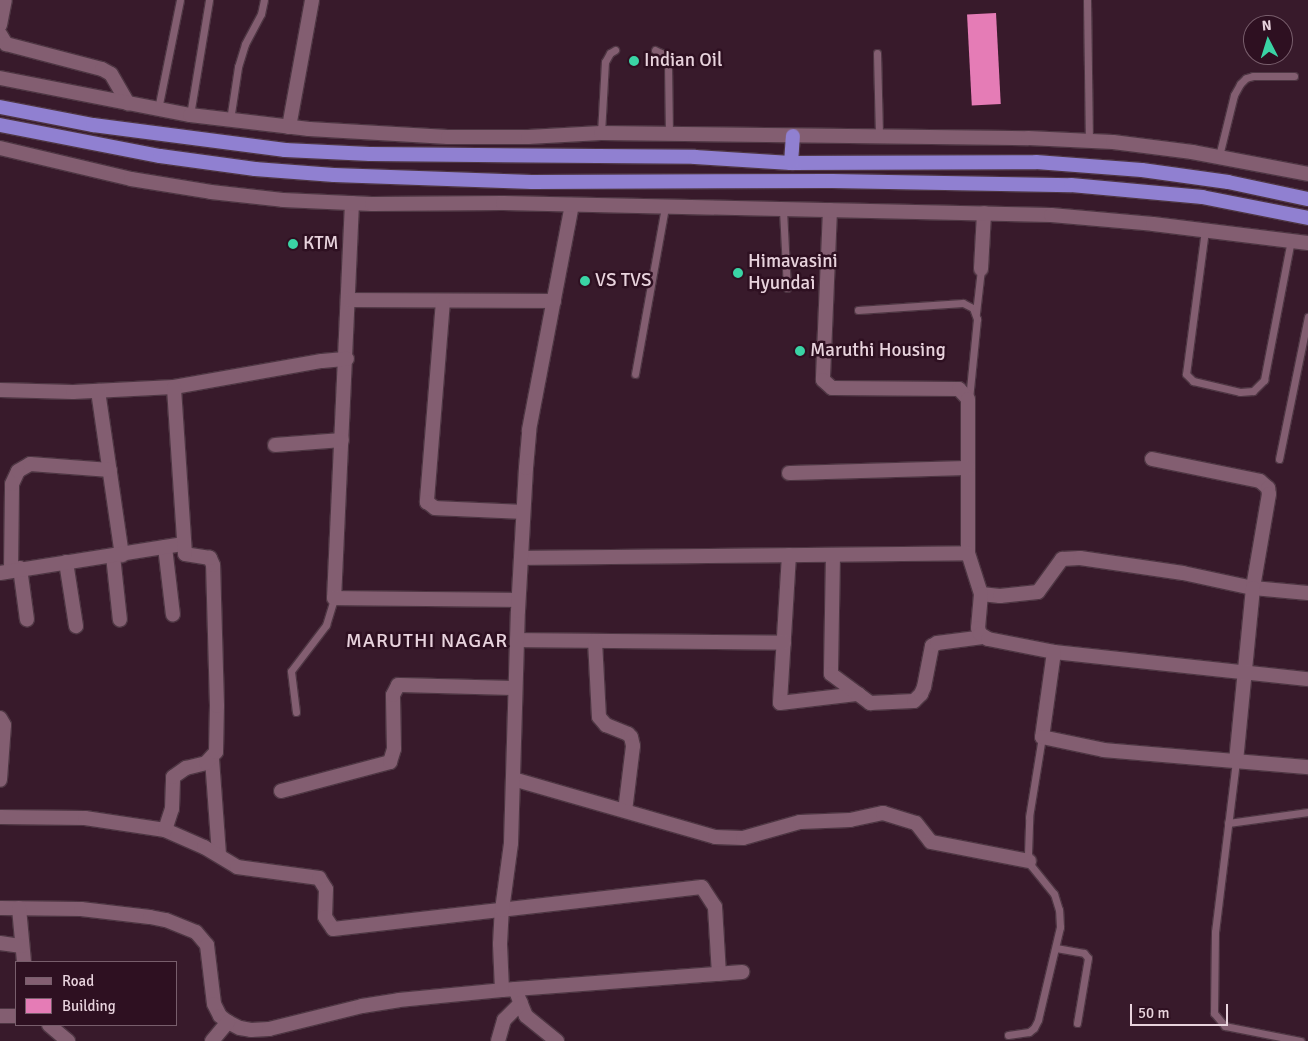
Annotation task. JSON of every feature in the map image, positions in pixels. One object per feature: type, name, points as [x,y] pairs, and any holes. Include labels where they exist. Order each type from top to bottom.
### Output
[{"type":"highway","points":[[0,107],[113,128],[285,150],[370,154],[695,157],[791,163],[1036,162],[1142,170],[1228,182],[1308,198]]},
{"type":"highway","points":[[0,125],[160,156],[256,169],[334,175],[522,182],[832,180],[1071,184],[1202,197],[1308,218]]},
{"type":"highway","points":[[791,163],[793,136]]},
{"type":"street","points":[[0,25],[5,0]]},
{"type":"street","points":[[289,127],[312,0]]},
{"type":"street","points":[[1,39],[6,44],[102,69],[111,74],[118,83],[128,103]]},
{"type":"street","points":[[0,78],[190,115],[289,127],[448,136],[669,133],[1028,138],[1089,141],[1219,156],[1308,174]]},
{"type":"street","points":[[0,148],[131,179],[283,200],[352,203],[572,205],[1050,215],[1205,230],[1308,243]]},
{"type":"street","points":[[352,203],[347,359],[334,598],[518,600]]},
{"type":"street","points":[[557,1041],[526,1016],[520,1003],[509,989],[500,944],[502,910],[511,843],[518,600],[529,430],[572,205]]},
{"type":"street","points":[[830,210],[823,380],[832,388],[959,389],[968,399],[968,553],[981,594],[977,619],[978,628],[984,637]]},
{"type":"street","points":[[981,270],[984,213]]},
{"type":"street","points":[[349,300],[554,301]]},
{"type":"street","points":[[443,301],[427,502],[435,508],[523,512]]},
{"type":"street","points":[[0,390],[98,390],[174,387],[322,361],[347,359]]},
{"type":"street","points":[[165,830],[172,809],[173,777],[186,768],[203,765],[212,759],[216,752],[217,706],[213,565],[210,558],[185,554],[174,387]]},
{"type":"street","points":[[98,390],[110,470],[120,620]]},
{"type":"street","points":[[275,445],[342,440]]},
{"type":"street","points":[[1152,459],[1260,481],[1266,484],[1269,494],[1253,588],[1236,761]]},
{"type":"street","points":[[27,620],[10,570],[12,484],[18,471],[30,464],[110,470]]},
{"type":"street","points":[[789,474],[968,468]]},
{"type":"street","points":[[10,570],[117,556],[184,544]]},
{"type":"street","points":[[165,547],[173,615]]},
{"type":"street","points":[[520,558],[968,553]]},
{"type":"street","points":[[789,555],[780,704],[858,694]]},
{"type":"street","points":[[833,555],[831,674],[870,703],[914,701],[921,694],[924,687],[932,646],[937,643],[984,637],[1054,652],[1308,679]]},
{"type":"street","points":[[981,594],[1000,596],[1038,592],[1062,559],[1080,558],[1183,573],[1253,588],[1308,592]]},
{"type":"street","points":[[66,562],[76,626]]},
{"type":"street","points":[[517,640],[784,643]]},
{"type":"street","points":[[595,641],[599,717],[606,725],[628,734],[634,746],[625,810]]},
{"type":"street","points":[[1054,652],[1042,737],[1104,750],[1308,767]]},
{"type":"street","points":[[281,791],[390,762],[394,749],[393,695],[398,686],[516,688]]},
{"type":"street","points":[[0,718],[4,725],[0,780]]},
{"type":"street","points":[[212,759],[219,855]]},
{"type":"street","points":[[513,779],[715,837],[743,838],[800,822],[850,820],[883,812],[916,823],[931,842],[1029,861]]},
{"type":"street","points":[[0,817],[85,818],[165,830],[219,855],[238,867],[319,878],[326,889],[325,917],[333,929],[702,887],[714,907],[719,974]]},
{"type":"street","points":[[0,908],[81,909],[150,916],[196,932],[207,945],[214,1004],[220,1016],[240,1028],[264,1036],[362,1006],[509,989],[742,972]]},
{"type":"street","points":[[19,908],[24,961]]},
{"type":"street","points":[[0,943],[22,946]]},
{"type":"street","points":[[498,1041],[504,1020],[520,1003]]},
{"type":"street","points":[[0,1016],[15,1016]]},
{"type":"street","points":[[212,1041],[228,1022]]},
{"type":"street","points":[[51,1026],[68,1041]]},
{"type":"lane","points":[[158,109],[180,0]]},
{"type":"lane","points":[[190,115],[209,0]]},
{"type":"lane","points":[[230,120],[238,67],[264,0]]},
{"type":"lane","points":[[1087,0],[1089,141]]},
{"type":"lane","points":[[602,133],[605,62],[607,56],[615,50]]},
{"type":"lane","points":[[655,50],[668,63],[669,133]]},
{"type":"lane","points":[[877,53],[879,137]]},
{"type":"lane","points":[[1219,156],[1234,95],[1240,84],[1246,78],[1253,76],[1294,76]]},
{"type":"lane","points":[[635,374],[665,207]]},
{"type":"lane","points":[[783,210],[786,288]]},
{"type":"lane","points":[[1205,230],[1186,374],[1193,381],[1240,392],[1253,391],[1264,380],[1291,240]]},
{"type":"lane","points":[[968,399],[981,270]]},
{"type":"lane","points":[[858,310],[963,303],[973,308],[976,313]]},
{"type":"lane","points":[[1279,459],[1308,317]]},
{"type":"lane","points":[[296,712],[291,671],[326,625],[334,598]]},
{"type":"lane","points":[[1008,1035],[1029,1032],[1034,1028],[1060,927],[1057,901],[1054,894],[1029,861],[1029,817],[1042,737]]},
{"type":"lane","points":[[1236,761],[1215,932],[1214,1013],[1225,1026],[1301,1041]]},
{"type":"lane","points":[[1228,823],[1308,812]]},
{"type":"lane","points":[[1056,948],[1084,952],[1088,958],[1076,1023]]},
{"type":"building","points":[[996,13],[1001,104],[972,105],[967,15]]},
{"type":"place","name":"Indian Oil","points":[[634,61]]},
{"type":"place","name":"KTM","points":[[293,244]]},
{"type":"place","name":"Himavasini Hyundai","points":[[738,273]]},
{"type":"place","name":"VS TVS","points":[[585,281]]},
{"type":"place","name":"Maruthi Housing","points":[[800,351]]},
{"type":"district","name":"MARUTHI NAGAR","points":[[427,640]]}]
